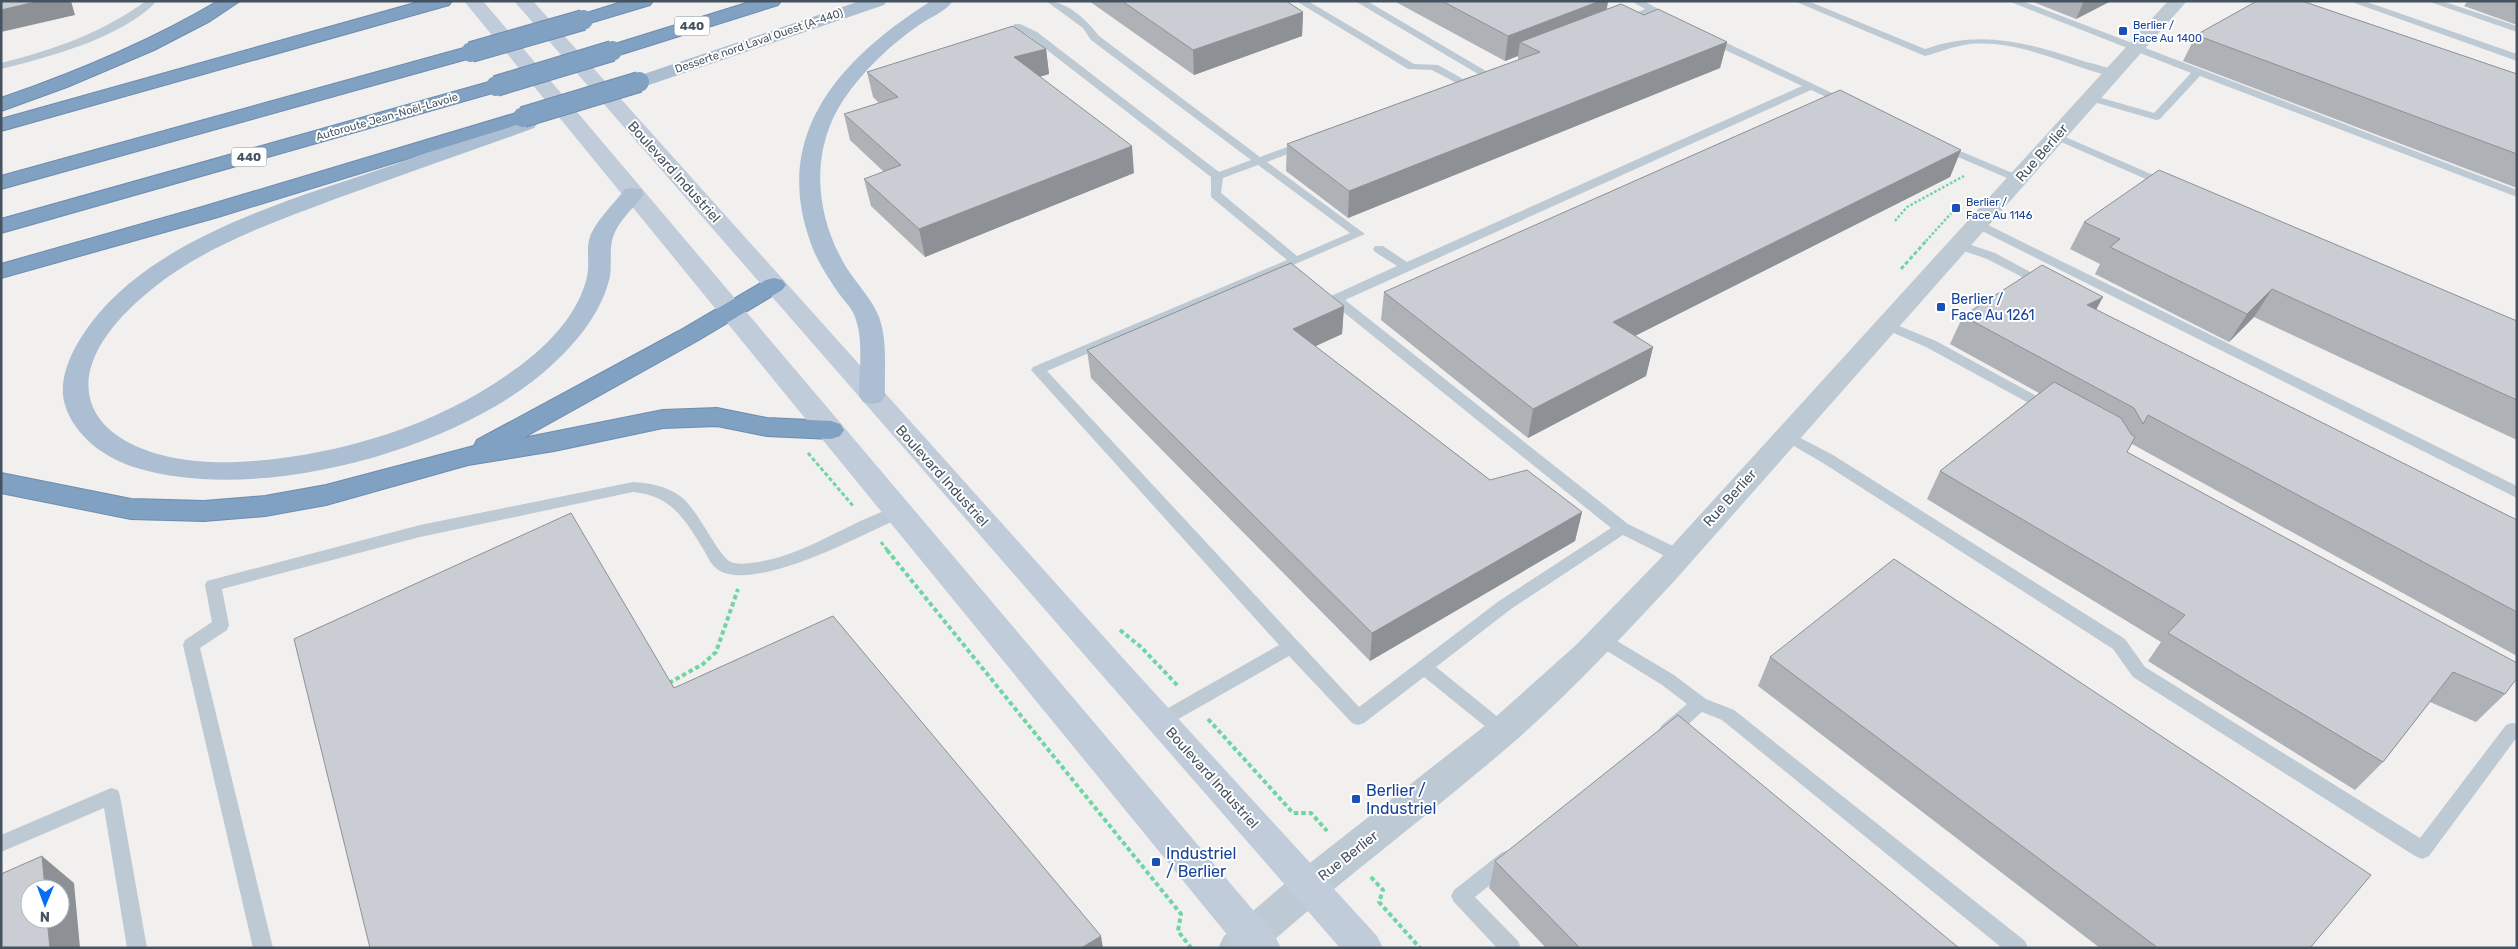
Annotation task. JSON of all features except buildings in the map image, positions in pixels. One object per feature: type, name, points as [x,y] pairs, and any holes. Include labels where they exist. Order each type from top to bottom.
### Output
[{"type":"highway","points":[[1,105],[127,56],[193,24],[231,1]]},
{"type":"highway","points":[[1,183],[471,52],[644,1]]},
{"type":"highway","name":"Autoroute Jean-Noël-Lavoie","points":[[1,226],[496,86],[772,1]]},
{"type":"highway","points":[[1,125],[440,2]]},
{"type":"highway","points":[[1,271],[525,120],[639,82]]},
{"type":"highway","points":[[468,456],[774,285]]},
{"type":"highway","points":[[1,483],[131,509],[204,511],[265,506],[326,495],[468,456],[554,442],[663,419],[690,416],[732,419],[767,426],[831,430]]},
{"type":"main road","name":"Desserte nord Laval Ouest (A-440)","points":[[639,82],[878,1]]},
{"type":"main road","points":[[872,396],[868,319],[837,271],[820,238],[808,190],[810,161],[824,114],[850,76],[884,42],[944,1]]},
{"type":"main road","points":[[525,120],[264,218],[204,246],[165,269],[131,294],[113,311],[91,339],[83,353],[75,382],[79,411],[87,424],[109,445],[143,460],[187,469],[213,471],[265,469],[321,460],[374,447],[424,429],[511,384],[542,360],[568,334],[586,308],[596,286],[601,261],[602,236],[634,194]]},
{"type":"street","points":[[473,1],[730,311],[900,512],[1250,944]]},
{"type":"street","name":"Boulevard Industriel","points":[[523,1],[1160,721],[1364,948]]},
{"type":"street","name":"Rue Berlier","points":[[1250,944],[1310,886],[1503,732],[1602,639],[1679,556],[2178,1]]},
{"type":"lane","points":[[1,66],[81,42],[115,26],[152,1]]},
{"type":"lane","points":[[1051,1],[1086,26],[1095,38],[1359,234],[1038,370],[1358,718],[1505,605],[1622,528]]},
{"type":"lane","points":[[1300,1],[1412,67],[1434,67],[1462,83]]},
{"type":"lane","points":[[1360,1],[1491,72],[1444,90]]},
{"type":"lane","points":[[1616,24],[1657,12],[1636,1]]},
{"type":"lane","points":[[1799,1],[1925,52],[1947,44],[1986,41],[2022,47],[2112,74]]},
{"type":"lane","points":[[2013,1],[2517,194]]},
{"type":"lane","points":[[2354,1],[2517,58]]},
{"type":"lane","points":[[2437,1],[2435,2],[2517,29]]},
{"type":"lane","points":[[1018,26],[1034,34],[1217,176]]},
{"type":"lane","points":[[1695,32],[1858,108]]},
{"type":"lane","points":[[2091,98],[2156,117],[2198,72]]},
{"type":"lane","points":[[1679,556],[1622,528],[1336,299],[1810,86]]},
{"type":"lane","points":[[2056,136],[2183,192]]},
{"type":"lane","points":[[1217,176],[1315,140]]},
{"type":"lane","points":[[1930,141],[2018,179]]},
{"type":"lane","points":[[1217,176],[1215,194],[1296,261]]},
{"type":"lane","points":[[1978,224],[2517,493]]},
{"type":"lane","points":[[1959,245],[1991,256],[2054,288]]},
{"type":"lane","points":[[1379,249],[1406,267]]},
{"type":"lane","points":[[1887,325],[1931,344],[2059,414]]},
{"type":"lane","points":[[1786,436],[1828,459],[2119,644],[2139,672],[2422,850],[2512,730]]},
{"type":"lane","points":[[263,948],[191,646],[221,625],[213,585],[420,531],[633,487],[655,489],[677,500],[723,566],[733,569],[745,570],[775,565],[900,512]]},
{"type":"lane","points":[[1602,639],[1668,680],[1700,704],[1728,715],[2018,948]]},
{"type":"lane","points":[[1160,721],[1291,647]]},
{"type":"lane","points":[[1424,667],[1503,732]]},
{"type":"lane","points":[[1654,741],[1700,704]]},
{"type":"lane","points":[[1,844],[111,796],[137,948]]},
{"type":"lane","points":[[1511,948],[1461,896],[1523,846]]},
{"type":"path","points":[[1895,222],[1906,207],[1966,175]]},
{"type":"path","points":[[880,540],[1181,914],[1178,931],[1191,948]]},
{"type":"path","points":[[669,684],[703,664],[716,652],[722,640],[724,629],[745,570]]},
{"type":"path","points":[[1205,716],[1293,813],[1311,813]]},
{"type":"path","points":[[1383,890],[1378,902],[1420,948]]},
{"type":"place","name":"Berlier / Face Au 1400","points":[[2123,31]]},
{"type":"place","name":"Berlier / Face Au 1146","points":[[1956,208]]},
{"type":"place","name":"Berlier / Face Au 1261","points":[[1941,307]]},
{"type":"place","name":"Berlier / Industriel","points":[[1356,799]]},
{"type":"place","name":"Industriel / Berlier","points":[[1156,862]]}]
